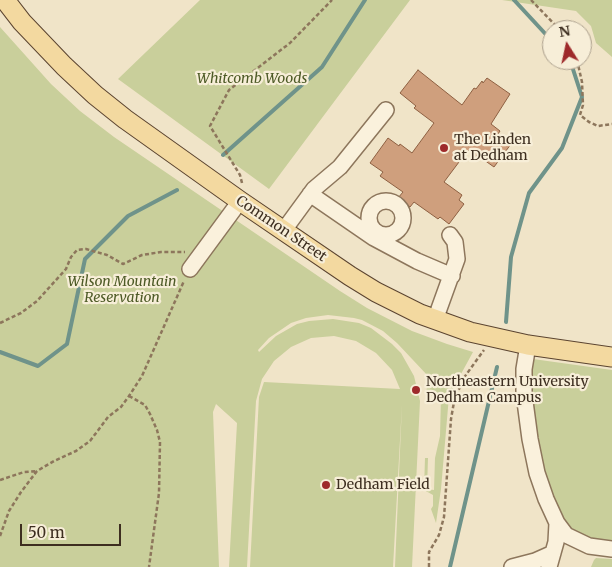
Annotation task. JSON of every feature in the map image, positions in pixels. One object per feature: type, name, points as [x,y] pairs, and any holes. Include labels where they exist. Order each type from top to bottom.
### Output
[{"type":"main road","name":"Common Street","points":[[5,0],[22,22],[95,95],[240,201],[376,292],[435,320],[488,337],[528,345],[612,357]]},
{"type":"lane","points":[[284,230],[310,194],[345,161],[386,110]]},
{"type":"lane","points":[[310,194],[417,261],[452,276]]},
{"type":"lane","points":[[194,263],[240,201]]},
{"type":"lane","points":[[435,320],[456,266],[457,252],[450,235]]},
{"type":"lane","points":[[528,345],[524,381],[530,439],[537,473],[546,499],[557,523],[566,535],[597,548],[612,550]]},
{"type":"lane","points":[[512,567],[536,561],[551,560],[557,535],[557,523]]},
{"type":"path","points":[[240,201],[242,184],[240,175],[210,126],[229,90],[290,43],[332,0]]},
{"type":"path","points":[[531,0],[550,20]]},
{"type":"path","points":[[579,70],[583,105],[580,115],[598,126],[612,124]]},
{"type":"path","points":[[0,323],[21,313],[36,301],[66,268],[77,250],[86,249],[107,255],[123,264],[142,255],[161,252],[183,252],[194,263],[154,346],[142,376],[129,396],[121,407],[108,417],[90,441],[76,452],[54,461],[37,471],[9,511],[0,536]]},
{"type":"path","points":[[429,567],[429,552],[439,535],[444,517],[451,419],[454,402],[463,379],[481,356],[488,337]]},
{"type":"path","points":[[129,396],[145,406],[157,430],[160,442],[159,493],[149,567]]},
{"type":"path","points":[[0,480],[24,472],[37,471]]},
{"type":"green space","name":"Whitcomb Woods","points":[[200,0],[410,0],[269,189],[118,79]]},
{"type":"green space","points":[[502,0],[612,0],[612,57],[596,43],[592,29],[592,20],[585,20],[576,11]]},
{"type":"green space","name":"Wilson Mountain Reservation","points":[[0,27],[51,84],[80,111],[114,137],[367,308],[412,331],[473,352],[449,396],[441,489],[436,523],[431,509],[433,506],[433,495],[424,490],[425,458],[428,458],[427,489],[434,490],[435,458],[440,436],[441,397],[426,395],[428,376],[397,343],[383,331],[362,320],[328,315],[306,318],[291,323],[269,338],[258,350],[259,352],[276,336],[297,324],[333,319],[359,323],[371,328],[401,353],[414,376],[420,401],[412,567],[395,567],[402,404],[393,567],[250,567],[259,397],[264,382],[400,389],[392,370],[376,353],[356,341],[334,336],[311,338],[291,347],[274,361],[262,379],[256,401],[247,567],[229,567],[237,423],[216,404],[213,412],[219,567],[0,567]]},
{"type":"green space","points":[[533,359],[612,370],[612,543],[589,541],[562,522],[543,479],[533,427],[529,364]]},
{"type":"green space","points":[[596,558],[612,559],[612,567],[591,567]]},
{"type":"building","name":"The Linden at Dedham","points":[[418,70],[462,105],[474,88],[476,89],[487,78],[510,94],[491,124],[500,131],[498,134],[511,144],[494,167],[468,150],[444,182],[462,195],[459,200],[464,204],[449,224],[440,217],[438,219],[414,202],[410,207],[398,198],[403,192],[380,176],[383,172],[370,163],[388,138],[412,153],[434,123],[414,108],[416,106],[400,93]]},
{"type":"waterway","points":[[223,155],[322,67],[365,0]]},
{"type":"waterway","points":[[514,0],[542,30]]},
{"type":"waterway","points":[[506,322],[511,257],[529,193],[562,148],[582,97],[573,70]]},
{"type":"waterway","points":[[0,352],[38,366],[67,344],[85,259],[128,216],[177,190]]},
{"type":"waterway","points":[[450,567],[497,367]]},
{"type":"place","name":"The Linden at Dedham","points":[[444,148]]},
{"type":"place","name":"Northeastern University Dedham Campus","points":[[416,390]]},
{"type":"place","name":"Dedham Field","points":[[326,485]]}]
